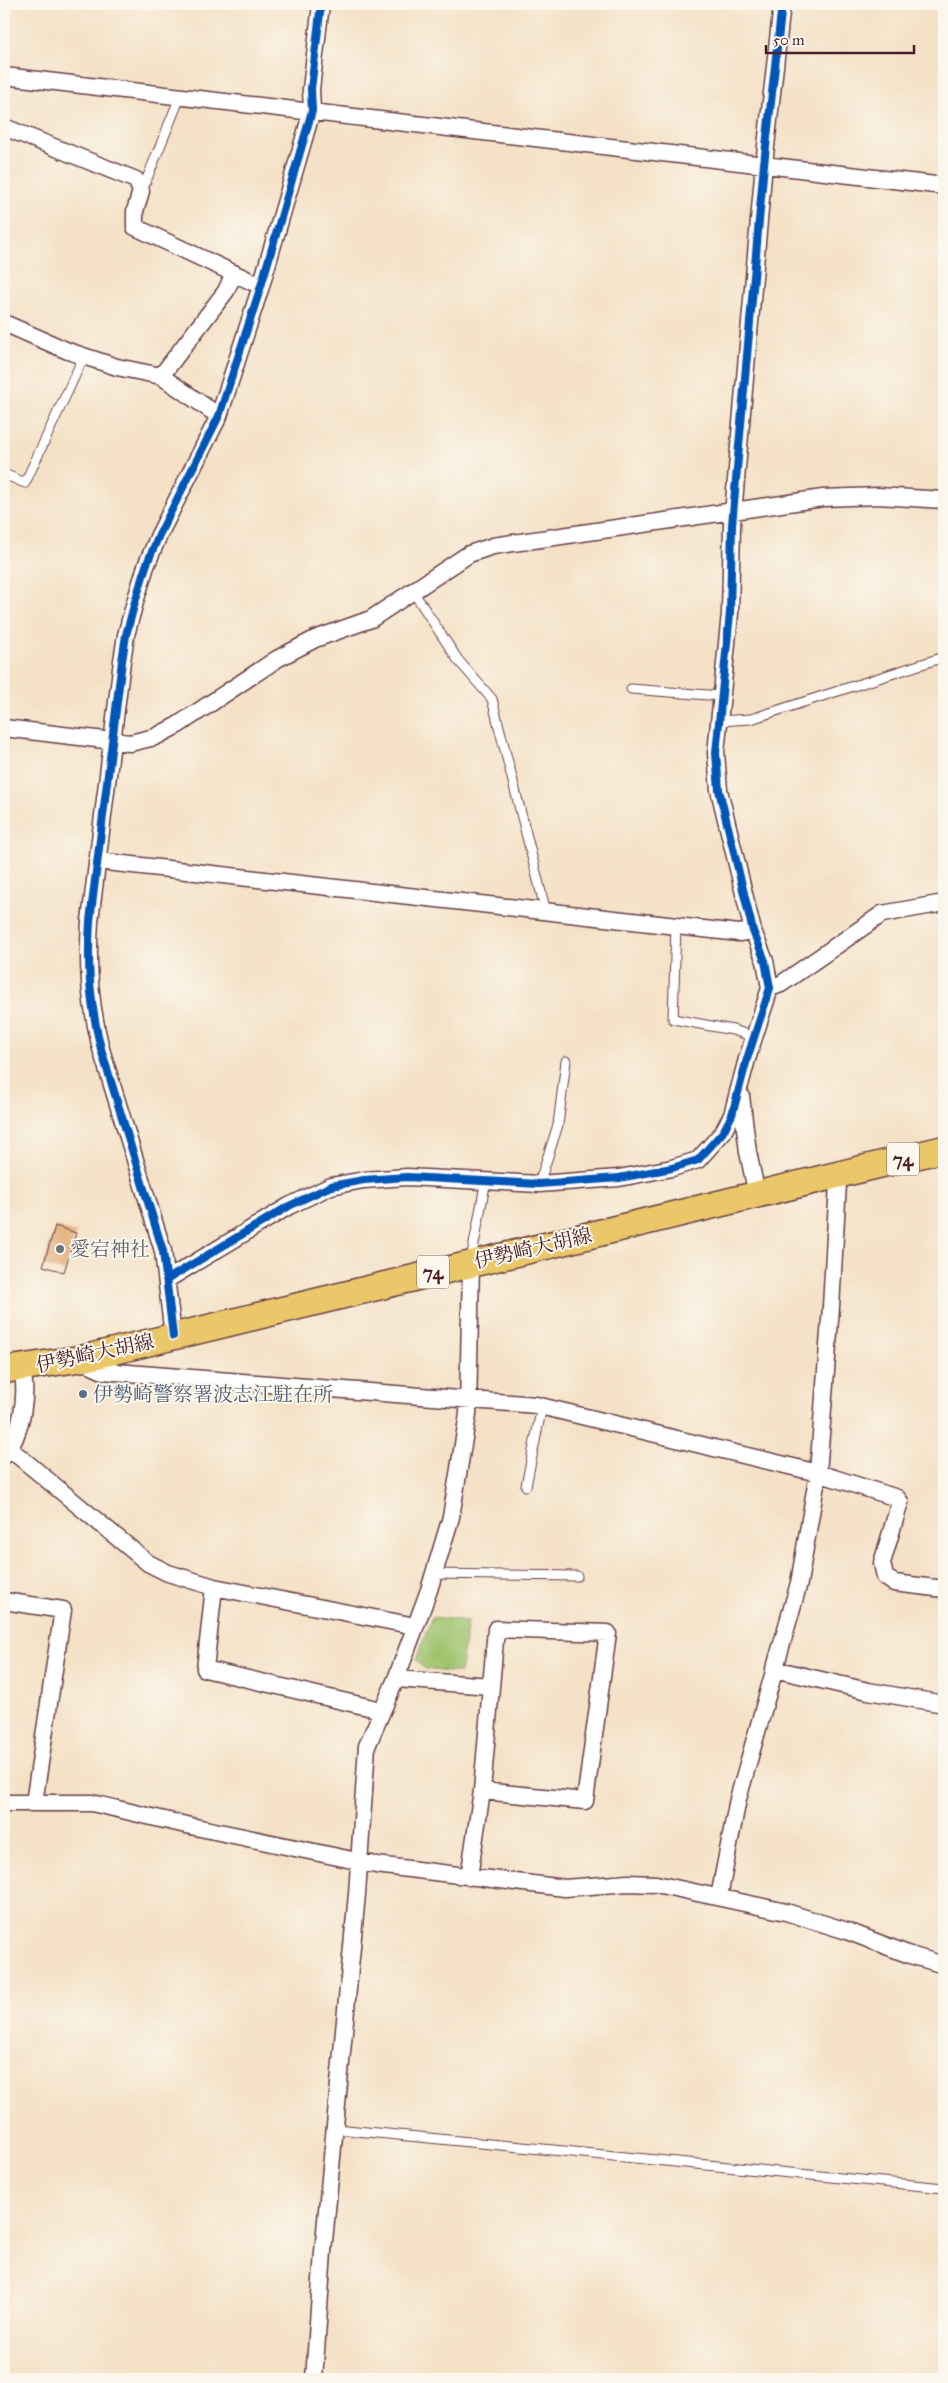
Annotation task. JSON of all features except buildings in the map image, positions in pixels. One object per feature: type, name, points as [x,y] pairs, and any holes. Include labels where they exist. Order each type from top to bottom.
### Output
[{"type":"main road","name":"伊勢崎大胡線","points":[[13,1369],[85,1358],[944,1149]]},
{"type":"street","points":[[173,1336],[168,1279],[156,1224],[101,1049],[93,1015],[88,967],[90,921],[111,741],[126,635],[146,566],[159,535],[219,416],[261,286],[312,111],[311,89],[321,4]]},
{"type":"street","points":[[168,1279],[290,1206],[331,1186],[355,1181],[407,1176],[539,1184],[619,1178],[672,1168],[698,1160],[723,1132],[732,1115],[746,1059],[770,988],[765,962],[754,931],[718,790],[716,754],[730,613],[733,511],[764,164],[782,4]]},
{"type":"street","points":[[4,76],[944,186]]},
{"type":"street","points":[[4,127],[136,180],[141,191],[135,211],[135,227],[261,286]]},
{"type":"street","points":[[160,376],[226,291],[234,273]]},
{"type":"street","points":[[4,323],[84,356],[117,367],[160,376],[219,416]]},
{"type":"street","points":[[4,728],[130,743],[155,737],[178,725],[277,659],[315,639],[370,619],[469,554],[493,546],[823,498],[851,496],[944,500]]},
{"type":"street","points":[[97,861],[739,933],[754,931]]},
{"type":"street","points":[[770,988],[781,984],[882,914],[944,903]]},
{"type":"street","points":[[740,1088],[748,1152],[757,1195]]},
{"type":"street","points":[[719,1897],[738,1799],[799,1583],[818,1473],[831,1307],[838,1183],[836,1176]]},
{"type":"street","points":[[314,2379],[323,2252],[336,2129],[367,1746],[396,1679],[416,1626],[451,1517],[464,1447],[469,1399],[471,1263]]},
{"type":"street","points":[[85,1358],[92,1366],[103,1371],[542,1406],[818,1473],[897,1498],[900,1502],[882,1563],[885,1576],[894,1583],[944,1589]]},
{"type":"street","points":[[13,1369],[26,1386],[17,1432],[7,1453],[148,1563],[168,1573],[214,1587],[416,1626]]},
{"type":"street","points":[[214,1587],[205,1669],[381,1710]]},
{"type":"street","points":[[4,1601],[63,1610],[34,1803]]},
{"type":"street","points":[[469,1877],[482,1791],[496,1629],[608,1633],[585,1801],[482,1791]]},
{"type":"street","points":[[774,1669],[868,1691],[944,1704]]},
{"type":"street","points":[[396,1679],[491,1686]]},
{"type":"street","points":[[4,1804],[92,1803],[186,1825],[359,1860],[376,1866],[565,1888],[644,1883],[719,1897],[809,1918],[910,1955],[944,1965]]},
{"type":"lane","points":[[141,191],[180,97]]},
{"type":"lane","points":[[4,474],[25,483],[84,356]]},
{"type":"lane","points":[[412,590],[458,660],[492,699],[546,912]]},
{"type":"lane","points":[[719,721],[751,719],[944,657]]},
{"type":"lane","points":[[631,689],[721,696]]},
{"type":"lane","points":[[676,926],[673,1019],[733,1030],[754,1037]]},
{"type":"lane","points":[[539,1184],[558,1125],[566,1061]]},
{"type":"lane","points":[[471,1263],[486,1180]]},
{"type":"lane","points":[[526,1486],[542,1406]]},
{"type":"lane","points":[[434,1574],[577,1576]]},
{"type":"lane","points":[[336,2129],[944,2188]]},
{"type":"green space","points":[[432,1617],[468,1621],[460,1673],[424,1669],[416,1660]]},
{"type":"cycle path","points":[[173,1336],[163,1251],[97,1032],[90,985],[90,921],[126,635],[146,566],[159,535],[219,416],[261,286],[312,111],[311,89],[321,4]]},
{"type":"cycle path","points":[[168,1279],[289,1206],[331,1186],[364,1180],[407,1177],[539,1184],[619,1178],[672,1168],[698,1160],[723,1132],[732,1115],[747,1059],[770,988],[765,961],[753,931],[719,790],[716,753],[730,613],[732,525],[764,164],[782,4]]},
{"type":"place","name":"愛宕神社","points":[[60,1249]]},
{"type":"place","name":"伊勢崎警察署波志江駐在所","points":[[83,1394]]}]
